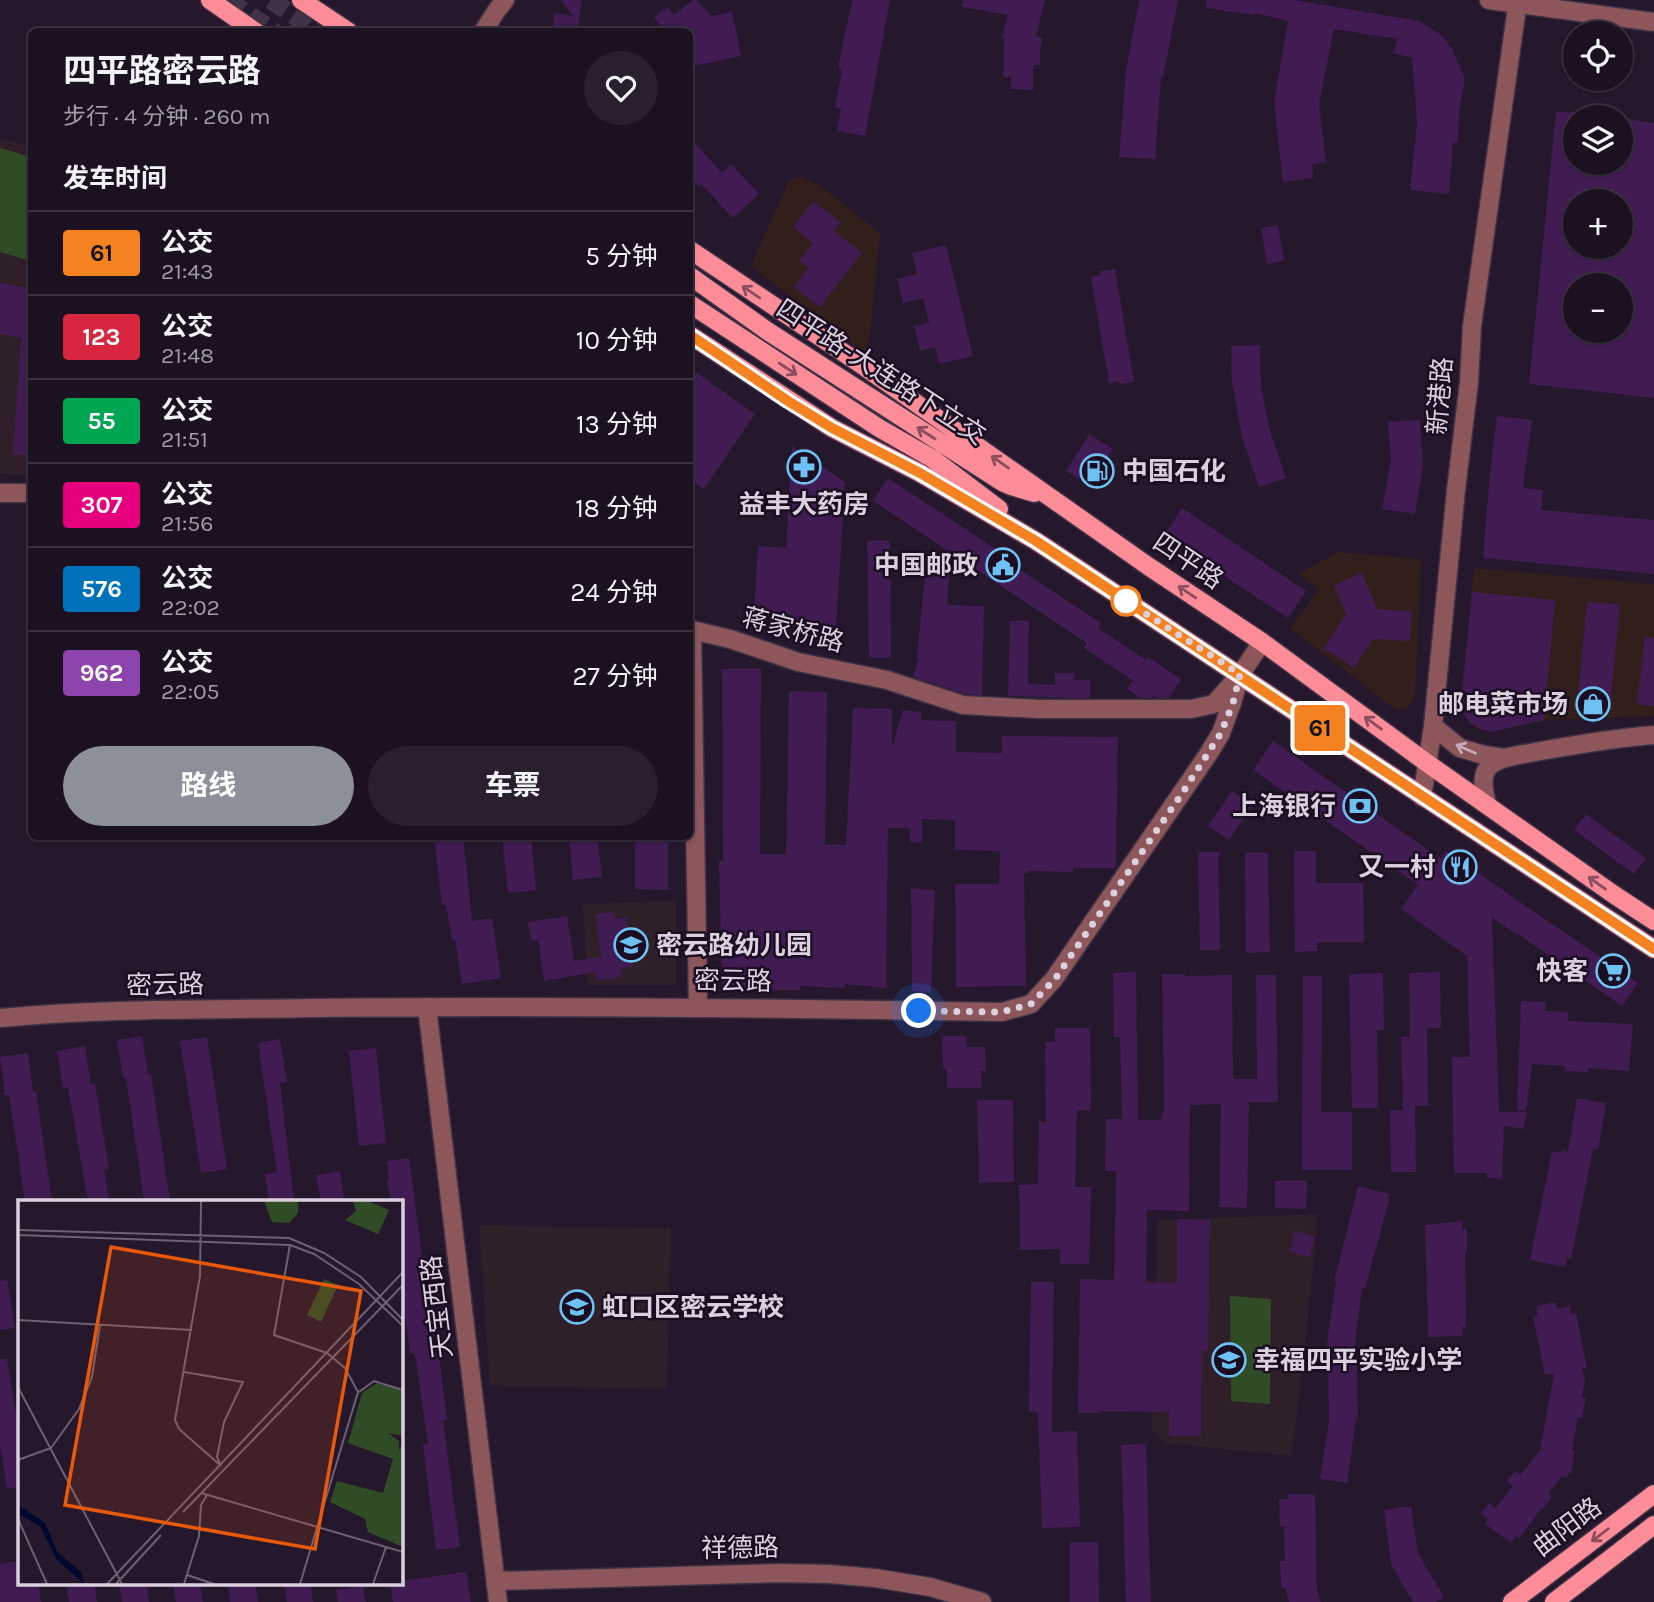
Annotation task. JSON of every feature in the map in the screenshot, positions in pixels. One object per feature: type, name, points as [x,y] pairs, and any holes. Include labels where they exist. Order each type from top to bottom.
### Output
[{"type":"main road","points":[[210,0],[251,28]]},
{"type":"main road","points":[[301,0],[343,28]]},
{"type":"main road","name":"四平路","points":[[693,252],[856,361],[1148,566],[1262,642],[1427,763],[1654,921]]},
{"type":"main road","name":"四平路-大连路下立交","points":[[693,278],[766,330],[1002,482],[1051,498]]},
{"type":"main road","name":"四平路-大连路下立交","points":[[693,306],[879,428],[933,459],[982,495],[1036,541]]},
{"type":"main road","points":[[693,337],[832,428],[920,473],[1036,541],[1654,949]]},
{"type":"main road","name":"曲阳路","points":[[1512,1602],[1654,1494]]},
{"type":"main road","name":"曲阳路","points":[[1554,1602],[1654,1525]]},
{"type":"street","points":[[485,28],[505,0]]},
{"type":"street","points":[[1489,0],[1654,22]]},
{"type":"street","name":"新港路","points":[[1422,797],[1433,726],[1469,383],[1472,326],[1518,2]]},
{"type":"street","points":[[0,493],[28,493]]},
{"type":"street","name":"蒋家桥路","points":[[693,630],[730,639],[798,662],[887,680],[963,705],[1038,709],[1191,709],[1214,704],[1240,674]]},
{"type":"street","name":"密云路","points":[[0,1018],[81,1012],[427,1007],[698,1007],[1002,1012],[1031,1004],[1055,979],[1209,752],[1221,733],[1233,703],[1240,674],[1262,642]]},
{"type":"street","name":"蒋家桥路","points":[[693,693],[698,1007]]},
{"type":"street","points":[[1433,726],[1460,748],[1505,758]]},
{"type":"street","points":[[1487,804],[1483,780],[1486,771],[1505,758],[1576,744],[1654,736]]},
{"type":"street","name":"天宝西路","points":[[427,1007],[498,1602]]},
{"type":"street","name":"祥德路","points":[[496,1581],[829,1574],[930,1587],[982,1602]]},
{"type":"shaded area","points":[[0,138],[28,146],[28,475],[0,474]]},
{"type":"shaded area","points":[[801,177],[819,185],[880,233],[868,356],[751,266],[789,180]]},
{"type":"shaded area","points":[[1338,552],[1421,559],[1415,696],[1408,707],[1399,710],[1392,707],[1290,628],[1319,589],[1298,574]]},
{"type":"shaded area","points":[[1474,568],[1654,584],[1654,716],[1544,720],[1491,732],[1471,724],[1465,716],[1461,701]]},
{"type":"shaded area","name":"密云路幼儿园","points":[[676,901],[676,985],[587,985],[583,904]]},
{"type":"shaded area","name":"幸福四平实验小学","points":[[1318,1214],[1292,1456],[1164,1443],[1152,1430],[1158,1220]]},
{"type":"shaded area","name":"虹口区密云学校","points":[[479,1225],[671,1228],[667,1389],[490,1386]]},
{"type":"green space","points":[[0,148],[28,156],[28,260],[0,252]]},
{"type":"green space","points":[[1230,1296],[1271,1299],[1270,1404],[1231,1401]]},
{"type":"building","points":[[561,0],[582,0],[578,28],[553,28],[555,13],[573,16]]},
{"type":"building","points":[[693,0],[697,0],[711,16],[732,12],[741,56],[693,66],[693,28],[663,28],[654,17],[668,7],[674,15]]},
{"type":"building","points":[[852,0],[890,0],[865,136],[837,131],[841,109],[835,108],[842,69],[838,68]]},
{"type":"building","points":[[963,0],[1045,0],[1036,36],[1043,38],[1040,65],[1033,65],[1033,90],[1010,89],[1011,77],[1003,77],[1002,38],[1008,15],[962,7]]},
{"type":"building","points":[[1139,0],[1178,0],[1163,78],[1161,77],[1155,159],[1119,157],[1126,70]]},
{"type":"building","points":[[1207,0],[1294,0],[1419,21],[1440,34],[1453,50],[1465,79],[1459,110],[1458,142],[1453,142],[1449,194],[1410,190],[1417,123],[1412,58],[1393,53],[1398,39],[1334,29],[1319,105],[1326,162],[1312,164],[1313,178],[1283,182],[1274,102],[1288,21],[1255,13],[1206,8]]},
{"type":"building","points":[[1556,112],[1563,112],[1563,175],[1633,175],[1633,120],[1654,123],[1654,398],[1529,384]]},
{"type":"building","points":[[693,141],[722,173],[731,164],[759,194],[733,218],[701,184],[699,186],[693,179]]},
{"type":"building","points":[[813,201],[841,222],[834,231],[862,253],[820,307],[794,287],[809,268],[799,261],[813,243],[793,227]]},
{"type":"building","points":[[1278,225],[1284,261],[1267,264],[1261,228]]},
{"type":"building","points":[[946,245],[973,356],[939,364],[935,347],[920,351],[914,326],[929,323],[923,298],[903,303],[897,279],[917,274],[912,253]]},
{"type":"building","points":[[1115,269],[1134,382],[1119,384],[1119,381],[1109,383],[1091,277],[1101,275],[1100,271]]},
{"type":"building","points":[[0,283],[28,288],[28,456],[13,454],[21,338],[0,334]]},
{"type":"building","points":[[1260,345],[1261,385],[1269,428],[1286,478],[1259,487],[1242,437],[1232,386],[1231,346]]},
{"type":"building","points":[[693,370],[755,414],[704,489],[693,482]]},
{"type":"building","points":[[1497,416],[1532,420],[1523,488],[1543,490],[1541,510],[1654,520],[1654,574],[1483,558]]},
{"type":"building","points":[[1420,420],[1423,465],[1415,514],[1382,509],[1391,460],[1388,422]]},
{"type":"building","points":[[1089,434],[1113,449],[1090,486],[1066,471]]},
{"type":"building","points":[[792,446],[845,482],[836,628],[773,624],[774,613],[754,611],[758,546],[786,548]]},
{"type":"building","points":[[888,478],[1017,563],[1014,566],[1101,623],[1098,628],[1146,660],[1148,657],[1181,679],[1169,698],[1153,695],[1151,698],[1141,698],[1127,689],[1134,681],[1084,648],[1087,643],[873,501]]},
{"type":"building","points":[[1182,508],[1306,591],[1288,618],[1164,536]]},
{"type":"building","points":[[867,541],[890,541],[891,658],[869,658]]},
{"type":"building","points":[[925,573],[949,575],[947,605],[984,606],[982,695],[965,694],[913,677],[919,658]]},
{"type":"building","points":[[1362,573],[1377,609],[1412,611],[1410,641],[1373,639],[1354,668],[1324,648],[1345,616],[1347,618],[1334,585]]},
{"type":"building","points":[[1472,592],[1555,600],[1544,720],[1491,732],[1471,724],[1465,716],[1461,701]]},
{"type":"building","points":[[1587,602],[1620,604],[1610,709],[1577,707]]},
{"type":"building","points":[[1010,621],[1029,621],[1028,684],[1055,685],[1055,673],[1075,673],[1074,680],[1090,680],[1090,698],[1008,696]]},
{"type":"building","points":[[1645,637],[1654,638],[1654,706],[1637,704]]},
{"type":"building","points":[[722,669],[761,669],[760,854],[786,854],[789,691],[827,692],[825,845],[846,845],[853,708],[892,709],[892,747],[903,710],[921,712],[921,720],[956,721],[956,752],[1002,753],[1002,736],[1118,737],[1116,868],[1073,868],[1073,872],[1024,873],[1026,986],[956,987],[955,884],[999,884],[1000,851],[955,850],[955,820],[922,819],[922,843],[910,842],[910,828],[888,828],[886,988],[845,984],[845,988],[800,986],[800,990],[722,991],[719,861],[723,861]]},
{"type":"building","points":[[1273,741],[1441,859],[1446,851],[1638,983],[1622,1006],[1492,917],[1499,1112],[1527,1112],[1524,1129],[1504,1126],[1502,1179],[1487,1178],[1487,1173],[1454,1173],[1452,1057],[1470,1057],[1467,956],[1401,909],[1418,885],[1253,770]]},
{"type":"building","points":[[1232,791],[1253,805],[1229,840],[1208,826]]},
{"type":"building","points":[[1586,814],[1646,858],[1634,874],[1574,830]]},
{"type":"building","points":[[434,840],[463,840],[472,921],[492,918],[501,978],[462,984],[455,939],[452,940],[446,905],[442,905]]},
{"type":"building","points":[[502,840],[531,840],[536,890],[508,893]]},
{"type":"building","points":[[569,840],[597,840],[602,877],[573,880]]},
{"type":"building","points":[[635,840],[668,840],[668,890],[635,889]]},
{"type":"building","points":[[1294,851],[1316,851],[1316,883],[1363,883],[1364,942],[1317,942],[1317,951],[1295,952]]},
{"type":"building","points":[[1198,852],[1221,852],[1218,856],[1220,950],[1200,950]]},
{"type":"building","points":[[1245,853],[1268,853],[1270,952],[1246,953]]},
{"type":"building","points":[[911,888],[935,890],[931,992],[912,991]]},
{"type":"building","points":[[614,912],[615,919],[626,917],[632,967],[621,968],[622,977],[597,980],[596,972],[544,981],[538,940],[531,941],[528,922],[567,916],[574,961],[601,957],[596,914]]},
{"type":"building","points":[[1136,972],[1138,1120],[1160,1120],[1164,1110],[1162,974],[1232,975],[1233,1079],[1257,1079],[1256,975],[1276,975],[1278,1102],[1249,1102],[1247,1208],[1219,1207],[1221,1104],[1190,1105],[1189,1211],[1147,1210],[1146,1281],[1150,1282],[1177,1283],[1177,1219],[1210,1220],[1208,1350],[1202,1350],[1201,1436],[1169,1436],[1169,1412],[1078,1413],[1080,1279],[1114,1280],[1116,1171],[1105,1171],[1106,1119],[1122,1119],[1120,1037],[1114,1037],[1113,973]]},
{"type":"building","points":[[1440,972],[1441,1028],[1427,1028],[1428,1106],[1415,1106],[1416,1172],[1391,1172],[1390,1110],[1403,1110],[1401,1037],[1410,1037],[1409,973]]},
{"type":"building","points":[[1383,973],[1384,1030],[1377,1030],[1378,1108],[1352,1108],[1349,974]]},
{"type":"building","points":[[1303,976],[1322,976],[1321,1112],[1352,1112],[1352,1170],[1302,1170]]},
{"type":"building","points":[[1521,1001],[1546,1002],[1546,1011],[1568,1012],[1568,1021],[1633,1024],[1629,1071],[1588,1068],[1588,1072],[1565,1071],[1565,1066],[1532,1064],[1526,1111],[1517,1110]]},
{"type":"building","points":[[1055,1028],[1090,1028],[1091,1110],[1077,1110],[1075,1187],[1091,1187],[1089,1264],[1060,1264],[1060,1249],[1020,1250],[1019,1185],[1038,1184],[1039,1121],[1046,1122],[1045,1042],[1055,1042]]},
{"type":"building","points":[[142,1036],[148,1074],[151,1074],[170,1200],[144,1200],[126,1078],[123,1078],[117,1040]]},
{"type":"building","points":[[942,1036],[966,1036],[967,1047],[985,1047],[986,1071],[981,1071],[982,1088],[947,1088],[947,1069],[943,1070]]},
{"type":"building","points":[[207,1037],[227,1169],[201,1173],[180,1041]]},
{"type":"building","points":[[280,1039],[287,1082],[280,1083],[294,1200],[269,1200],[265,1174],[277,1173],[258,1043]]},
{"type":"building","points":[[85,1046],[91,1084],[95,1083],[109,1169],[104,1170],[109,1200],[88,1200],[68,1088],[63,1088],[57,1051]]},
{"type":"building","points":[[376,1048],[386,1143],[359,1146],[349,1051]]},
{"type":"building","points":[[28,1053],[52,1200],[25,1200],[9,1095],[5,1095],[0,1057]]},
{"type":"building","points":[[1577,1098],[1606,1103],[1598,1150],[1593,1149],[1571,1259],[1567,1258],[1565,1267],[1530,1260],[1552,1151],[1568,1151]]},
{"type":"building","points":[[977,1100],[1013,1100],[1014,1182],[979,1183]]},
{"type":"building","points":[[409,1158],[434,1347],[438,1347],[447,1420],[443,1421],[460,1547],[436,1550],[423,1445],[428,1444],[416,1359],[414,1353],[410,1353],[402,1291],[402,1200],[391,1200],[387,1161]]},
{"type":"building","points":[[340,1171],[344,1200],[321,1200],[316,1175]]},
{"type":"building","points":[[1275,1181],[1307,1181],[1306,1209],[1275,1208]]},
{"type":"building","points":[[1358,1186],[1389,1194],[1389,1200],[1365,1289],[1362,1288],[1353,1360],[1357,1360],[1358,1419],[1347,1483],[1320,1479],[1329,1420],[1326,1351],[1334,1281]]},
{"type":"building","points":[[1462,1221],[1462,1230],[1467,1229],[1466,1327],[1462,1327],[1463,1336],[1428,1337],[1425,1225]]},
{"type":"building","points":[[1295,1231],[1315,1237],[1310,1257],[1290,1252]]},
{"type":"building","points":[[7,1280],[15,1328],[0,1330],[0,1281]]},
{"type":"building","points":[[1031,1282],[1054,1282],[1052,1432],[1077,1431],[1080,1527],[1042,1528],[1038,1412],[1029,1412]]},
{"type":"building","points":[[1556,1302],[1557,1309],[1570,1306],[1571,1314],[1576,1313],[1587,1368],[1582,1368],[1585,1380],[1582,1397],[1586,1398],[1582,1418],[1578,1417],[1571,1473],[1568,1473],[1567,1478],[1561,1477],[1548,1494],[1552,1497],[1543,1509],[1519,1538],[1516,1536],[1511,1543],[1485,1524],[1488,1519],[1481,1514],[1489,1503],[1496,1508],[1513,1486],[1507,1481],[1515,1471],[1521,1475],[1540,1450],[1554,1374],[1545,1375],[1533,1317],[1538,1316],[1536,1306]]},
{"type":"building","points":[[0,1359],[7,1359],[18,1426],[18,1487],[7,1489],[0,1446]]},
{"type":"building","points":[[1146,1444],[1151,1602],[1126,1602],[1121,1445]]},
{"type":"building","points":[[1288,1494],[1315,1494],[1317,1591],[1321,1602],[1289,1602],[1285,1588],[1281,1588],[1280,1561],[1285,1561],[1284,1526],[1280,1526],[1279,1499],[1288,1499]]},
{"type":"building","points":[[1411,1506],[1418,1553],[1444,1597],[1436,1602],[1413,1602],[1391,1564],[1384,1510]]},
{"type":"building","points":[[1070,1542],[1098,1542],[1099,1602],[1070,1602]]},
{"type":"building","points":[[18,1561],[18,1584],[38,1584],[41,1602],[0,1602],[0,1564]]},
{"type":"building","points":[[466,1572],[471,1602],[393,1602],[390,1584],[402,1584],[402,1581]]},
{"type":"building","points":[[66,1584],[94,1584],[97,1602],[69,1602]]},
{"type":"building","points":[[119,1584],[146,1584],[149,1602],[122,1602]]},
{"type":"building","points":[[173,1584],[200,1584],[203,1602],[176,1602]]},
{"type":"building","points":[[228,1584],[255,1584],[258,1602],[230,1602]]},
{"type":"building","points":[[284,1584],[310,1584],[313,1602],[287,1602]]},
{"type":"building","points":[[363,1586],[366,1602],[338,1602],[336,1590]]},
{"type":"tunnel","points":[[228,0],[269,28]]},
{"type":"tunnel","points":[[271,0],[311,28]]},
{"type":"bus line","name":"61","points":[[693,337],[832,428],[920,473],[1036,541],[1654,949]]},
{"type":"place","name":"益丰大药房","points":[[804,467]]},
{"type":"place","name":"中国石化","points":[[1097,471]]},
{"type":"place","name":"中国邮政","points":[[1003,565]]},
{"type":"place","name":"邮电菜市场","points":[[1593,704]]},
{"type":"place","name":"上海银行","points":[[1360,806]]},
{"type":"place","name":"又一村","points":[[1460,867]]},
{"type":"place","name":"密云路幼儿园","points":[[631,945]]},
{"type":"place","name":"快客","points":[[1613,971]]},
{"type":"place","name":"虹口区密云学校","points":[[577,1307]]},
{"type":"place","name":"幸福四平实验小学","points":[[1229,1360]]},
{"type":"route","points":[[919,1011],[1002,1012],[1031,1004],[1055,979],[1221,733],[1233,703],[1240,674],[1126,601]]}]
